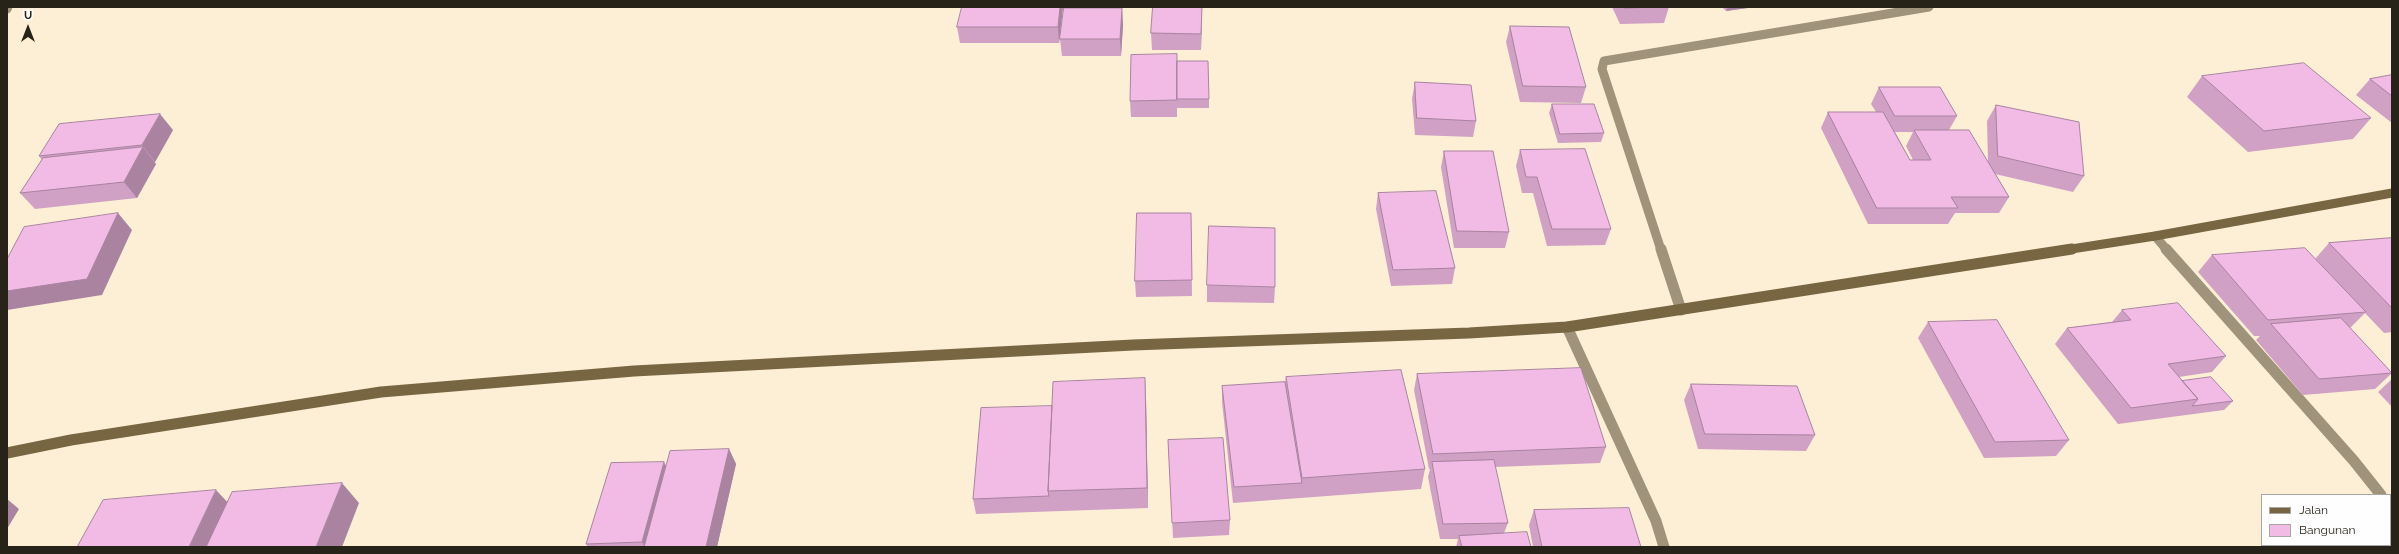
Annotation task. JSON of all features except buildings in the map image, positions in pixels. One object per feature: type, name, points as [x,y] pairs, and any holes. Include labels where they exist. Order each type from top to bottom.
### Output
[{"type":"street","points":[[1681,310],[1602,69],[1604,61],[1929,7]]},
{"type":"street","points":[[7,453],[71,440],[381,392],[627,371],[1133,345],[1469,333],[1567,326],[1681,310],[2155,236],[2392,193]]},
{"type":"street","points":[[2155,236],[2354,460],[2380,494]]},
{"type":"street","points":[[1567,326],[1656,521],[1664,547]]}]
